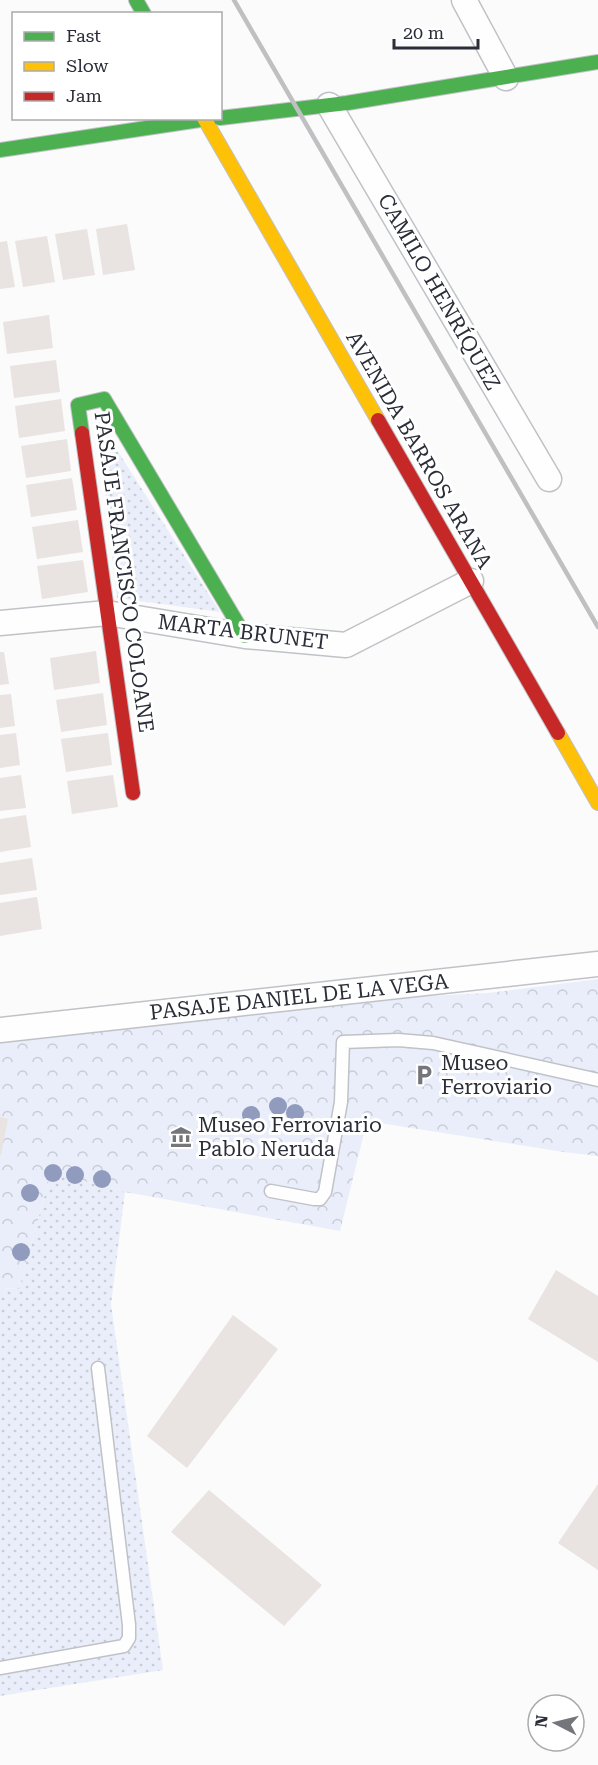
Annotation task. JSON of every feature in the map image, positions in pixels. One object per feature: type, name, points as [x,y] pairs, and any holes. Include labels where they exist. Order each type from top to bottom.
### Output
[{"type":"main road","points":[[222,118],[329,105],[598,62]]},
{"type":"main road","points":[[0,150],[200,120]]},
{"type":"main road","name":"AVENIDA BARROS ARANA","points":[[208,120],[598,803]]},
{"type":"main road","name":"PASAJE FRANCISCO COLOANE","points":[[134,793],[78,405],[104,399],[245,636]]},
{"type":"street","points":[[464,0],[506,78]]},
{"type":"street","name":"CAMILO HENRÍQUEZ","points":[[329,105],[549,479]]},
{"type":"street","name":"MARTA BRUNET","points":[[0,623],[107,612],[245,636],[346,645],[471,581]]},
{"type":"street","name":"PASAJE DANIEL DE LA VEGA","points":[[0,1030],[598,964]]},
{"type":"lane","points":[[271,1191],[314,1199],[320,1199],[325,1192],[341,1102],[343,1042],[434,1043],[598,1080]]},
{"type":"lane","points":[[0,1668],[124,1646],[129,1638],[99,1368]]},
{"type":"green space","points":[[96,417],[220,612],[117,598]]},
{"type":"green space","name":"Museo Ferroviario Pablo Neruda","points":[[598,979],[598,1156],[367,1121],[340,1231],[125,1192],[51,1172],[19,1289],[0,1288],[0,1035],[322,1001],[488,993]]},
{"type":"green space","points":[[51,1172],[125,1192],[111,1304],[163,1670],[0,1696],[0,1288],[19,1289]]},
{"type":"building","points":[[127,224],[135,270],[103,275],[96,229]]},
{"type":"building","points":[[87,229],[95,275],[63,280],[55,234]]},
{"type":"building","points":[[47,236],[55,282],[23,287],[15,241]]},
{"type":"building","points":[[7,241],[15,287],[0,289],[0,242]]},
{"type":"building","points":[[49,315],[53,348],[7,354],[3,322]]},
{"type":"building","points":[[56,360],[60,392],[14,398],[10,366]]},
{"type":"building","points":[[61,399],[65,431],[19,438],[15,406]]},
{"type":"building","points":[[67,439],[71,471],[26,478],[21,446]]},
{"type":"building","points":[[72,478],[77,510],[31,517],[26,485]]},
{"type":"building","points":[[78,520],[83,552],[37,559],[32,527]]},
{"type":"building","points":[[83,560],[88,592],[42,599],[37,566]]},
{"type":"building","points":[[96,651],[100,683],[54,690],[50,658]]},
{"type":"building","points":[[0,652],[4,652],[9,684],[0,685]]},
{"type":"building","points":[[103,693],[107,725],[61,732],[56,700]]},
{"type":"building","points":[[11,694],[15,726],[0,728],[0,695]]},
{"type":"building","points":[[16,733],[20,765],[0,768],[0,735]]},
{"type":"building","points":[[108,733],[112,765],[66,772],[61,739]]},
{"type":"building","points":[[21,775],[26,808],[0,811],[0,778]]},
{"type":"building","points":[[113,775],[118,807],[72,814],[67,781]]},
{"type":"building","points":[[26,815],[31,847],[0,852],[0,819]]},
{"type":"building","points":[[32,858],[37,890],[0,895],[0,863]]},
{"type":"building","points":[[37,897],[42,929],[0,936],[0,903]]},
{"type":"building","points":[[0,1117],[8,1119],[1,1155],[0,1155]]},
{"type":"building","points":[[556,1270],[598,1296],[598,1362],[528,1319]]},
{"type":"building","points":[[233,1315],[278,1349],[187,1468],[147,1436]]},
{"type":"building","points":[[598,1484],[598,1570],[558,1543]]},
{"type":"building","points":[[209,1490],[322,1585],[284,1626],[171,1532]]},
{"type":"railway","points":[[234,0],[598,627]]},
{"type":"traffic: fast","points":[[136,0],[143,12]]},
{"type":"traffic: fast","points":[[222,118],[347,103],[598,62]]},
{"type":"traffic: fast","points":[[0,150],[200,120]]},
{"type":"traffic: fast","points":[[82,433],[78,405],[104,399],[245,636]]},
{"type":"traffic: slow","points":[[205,120],[378,420]]},
{"type":"traffic: slow","points":[[558,733],[598,803]]},
{"type":"traffic: jam","points":[[378,420],[558,733]]},
{"type":"traffic: jam","points":[[82,433],[133,793]]},
{"type":"place","name":"Museo Ferroviario","points":[[424,1075]]},
{"type":"place","name":"Museo Ferroviario Pablo Neruda","points":[[181,1137]]}]
